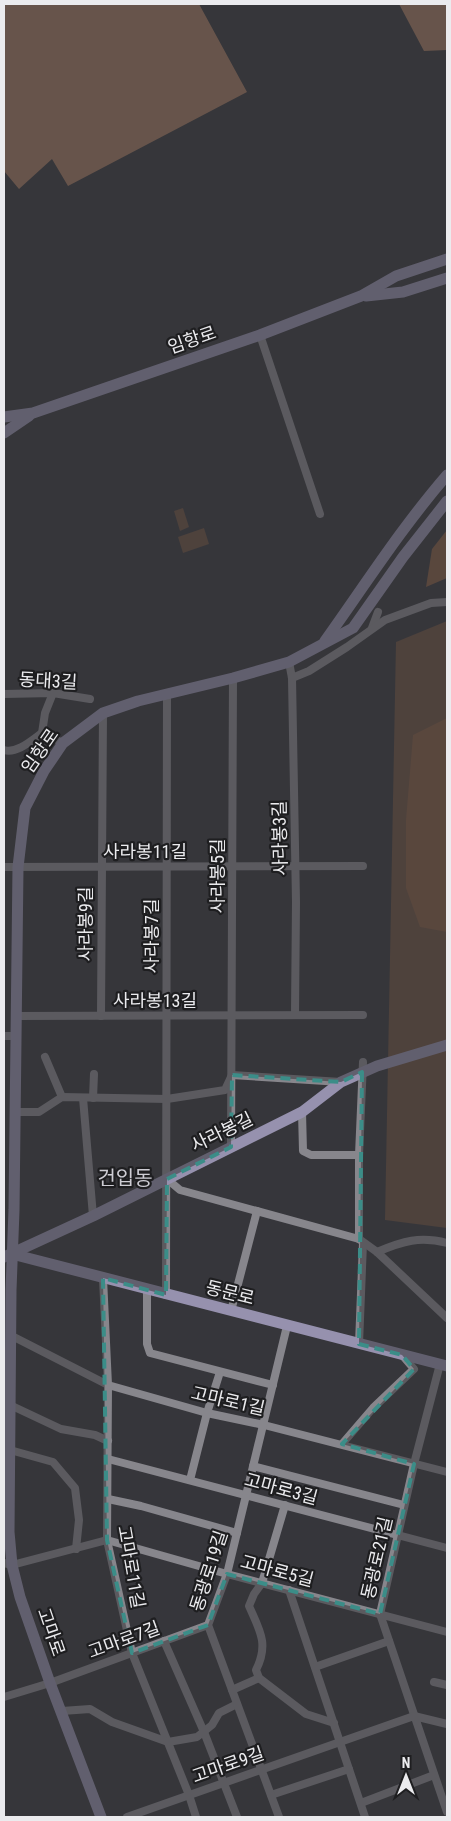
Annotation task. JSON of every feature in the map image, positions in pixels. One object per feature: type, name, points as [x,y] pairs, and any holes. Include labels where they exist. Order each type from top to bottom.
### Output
[{"type":"main road","name":"임항로","points":[[4,417],[33,413],[260,335],[362,296],[396,276],[447,258]]},
{"type":"main road","name":"임항로","points":[[362,296],[403,292],[447,278]]},
{"type":"main road","name":"임항로","points":[[4,432],[33,413]]},
{"type":"main road","name":"임항로","points":[[322,644],[388,551],[447,475]]},
{"type":"main road","name":"임항로","points":[[8,1256],[9,1210],[16,1112],[18,866],[25,808],[44,771],[63,743],[102,713],[138,701],[289,662],[353,628],[403,557],[447,501]]},
{"type":"main road","name":"사라봉길","points":[[8,1256],[302,1112],[363,1067],[447,1045]]},
{"type":"main road","name":"동문로","points":[[8,1256],[103,1278],[444,1365]]},
{"type":"main road","name":"고마로","points":[[8,1256],[7,1310],[10,1335],[7,1406],[6,1533],[8,1564],[50,1683],[101,1817]]},
{"type":"street","points":[[260,335],[320,514]]},
{"type":"street","points":[[292,678],[309,671],[385,620],[431,603],[447,602]]},
{"type":"street","points":[[372,628],[378,612]]},
{"type":"street","name":"사라봉3길","points":[[289,662],[292,678],[295,866],[294,1014]]},
{"type":"street","name":"사라봉5길","points":[[231,1147],[233,678]]},
{"type":"street","points":[[4,750],[8,752],[25,745],[42,732],[44,713],[53,693]]},
{"type":"street","name":"동대3길","points":[[4,694],[53,693],[90,699]]},
{"type":"street","name":"사라봉7길","points":[[166,1295],[167,694]]},
{"type":"street","name":"사라봉9길","points":[[100,1016],[102,713]]},
{"type":"street","points":[[42,732],[63,743]]},
{"type":"street","name":"사라봉11길","points":[[4,867],[363,866]]},
{"type":"street","name":"사라봉13길","points":[[16,1016],[363,1015]]},
{"type":"street","points":[[4,1036],[16,1036]]},
{"type":"street","points":[[45,1057],[62,1097]]},
{"type":"street","points":[[359,1344],[361,1241],[359,1155],[363,1067]]},
{"type":"street","points":[[93,1098],[94,1074]]},
{"type":"street","points":[[16,1112],[39,1112],[62,1097],[167,1099],[225,1090],[232,1075],[341,1082]]},
{"type":"street","points":[[83,1098],[92,1216]]},
{"type":"street","points":[[302,1112],[303,1151],[311,1155],[359,1155]]},
{"type":"street","points":[[167,1179],[180,1190],[361,1241],[378,1252],[447,1318]]},
{"type":"street","points":[[232,1311],[257,1212]]},
{"type":"street","points":[[378,1252],[400,1242],[419,1239],[447,1243]]},
{"type":"street","name":"고마로11길","points":[[103,1278],[108,1385],[107,1540],[132,1653],[196,1817]]},
{"type":"street","points":[[147,1290],[147,1344],[150,1353],[273,1385]]},
{"type":"street","name":"동광로19길","points":[[279,1817],[208,1625],[227,1574],[238,1533],[287,1326]]},
{"type":"street","name":"고마로1길","points":[[10,1335],[108,1385],[207,1413],[342,1444],[447,1472]]},
{"type":"street","points":[[342,1444],[373,1408],[414,1369],[402,1355]]},
{"type":"street","name":"동광로21길","points":[[444,1365],[414,1464],[380,1614],[447,1812]]},
{"type":"street","points":[[190,1480],[207,1413],[220,1372]]},
{"type":"street","points":[[7,1406],[61,1429],[95,1435],[108,1441]]},
{"type":"street","points":[[7,1450],[53,1462],[75,1488],[79,1520],[76,1549]]},
{"type":"street","name":"고마로3길","points":[[108,1459],[447,1548]]},
{"type":"street","points":[[253,1466],[404,1505]]},
{"type":"street","points":[[108,1499],[141,1506],[238,1533]]},
{"type":"street","points":[[285,1505],[262,1583],[254,1594],[249,1606],[262,1637],[263,1651],[256,1670],[259,1678],[306,1714],[334,1724]]},
{"type":"street","points":[[8,1564],[107,1540]]},
{"type":"street","name":"고마로5길","points":[[107,1540],[447,1632]]},
{"type":"street","points":[[289,1590],[365,1817]]},
{"type":"street","name":"고마로7길","points":[[4,1698],[208,1625]]},
{"type":"street","points":[[164,1641],[204,1732],[237,1817]]},
{"type":"street","points":[[315,1667],[389,1641]]},
{"type":"street","points":[[232,1690],[259,1678]]},
{"type":"street","points":[[434,1682],[447,1685]]},
{"type":"street","points":[[62,1711],[90,1709],[112,1722],[168,1742],[197,1737],[212,1725],[219,1713],[237,1704]]},
{"type":"street","points":[[414,1716],[447,1724]]},
{"type":"street","name":"고마로9길","points":[[127,1817],[414,1716]]},
{"type":"street","points":[[271,1795],[349,1769]]},
{"type":"street","points":[[361,1803],[434,1775]]},
{"type":"highlighted area","points":[[362,1072],[359,1344],[402,1355],[414,1369],[342,1444],[414,1464],[380,1614],[227,1574],[208,1625],[132,1653],[107,1540],[103,1278],[166,1295],[167,1179],[231,1147],[232,1075],[341,1082]]},
{"type":"shaded area","points":[[4,4],[199,4],[247,92],[68,186],[52,159],[19,189],[4,171]]},
{"type":"shaded area","points":[[399,4],[447,4],[447,50],[424,51]]},
{"type":"shaded area","points":[[183,508],[189,527],[180,531],[174,511]]},
{"type":"shaded area","points":[[204,528],[209,544],[183,553],[178,537]]},
{"type":"shaded area","points":[[447,530],[447,578],[426,587],[432,549]]},
{"type":"shaded area","points":[[447,621],[447,1228],[385,1220],[396,642]]},
{"type":"shaded area","points":[[447,718],[447,932],[420,927],[406,888],[406,820],[413,735]]},
{"type":"district","name":"건입동","points":[[125,1178]]}]
